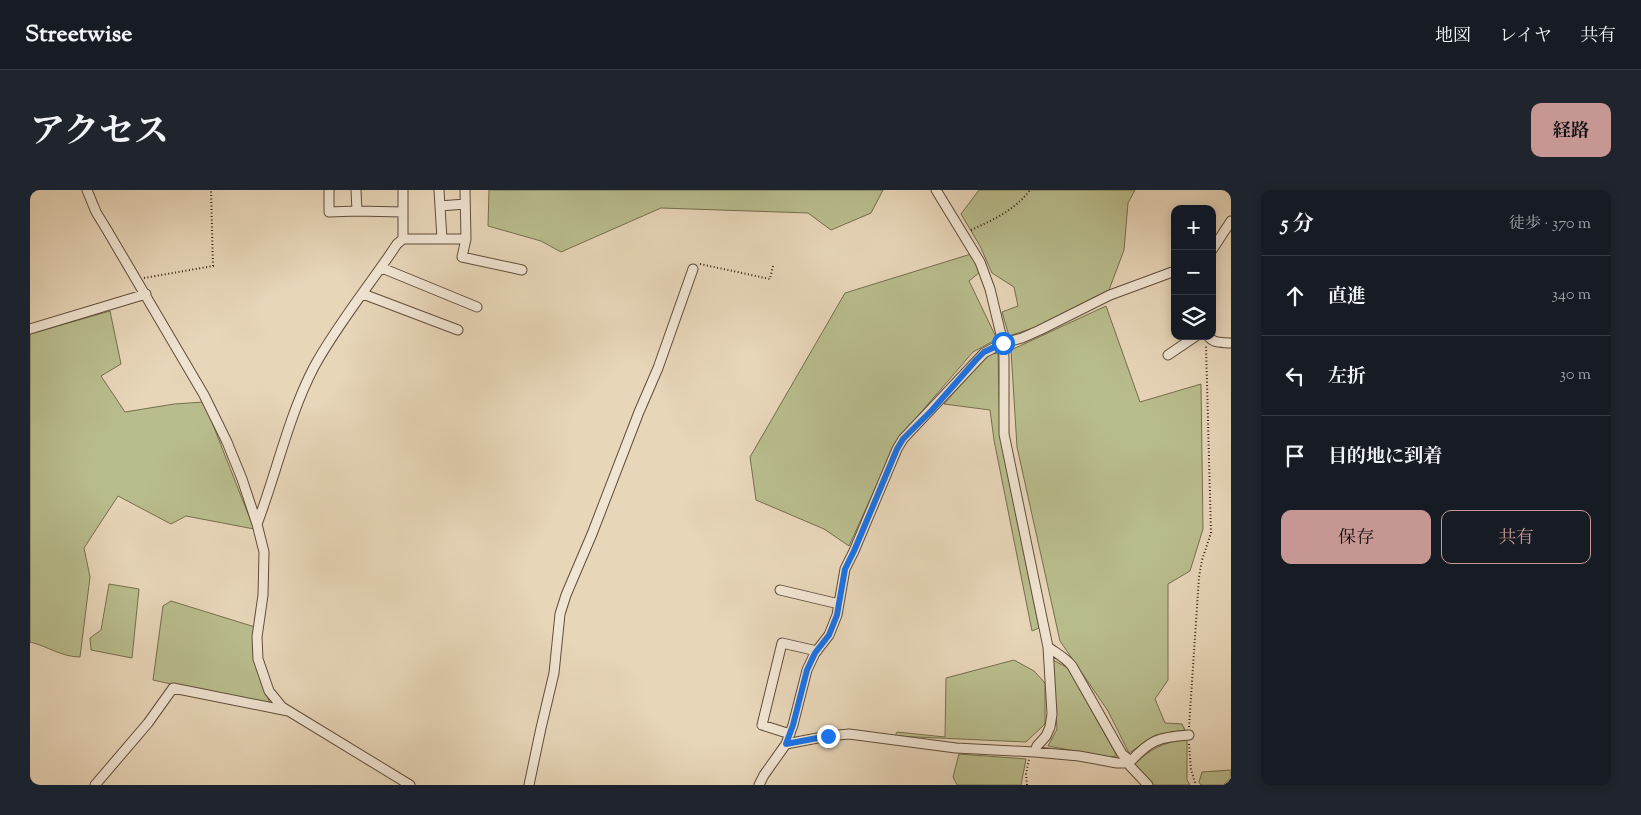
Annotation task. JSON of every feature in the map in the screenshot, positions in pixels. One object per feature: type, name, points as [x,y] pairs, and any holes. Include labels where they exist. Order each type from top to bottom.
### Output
[{"type":"street","points":[[87,190],[96,212],[200,387],[216,418],[242,479],[264,552],[263,595],[257,637],[258,659],[269,691],[282,707],[410,785]]},
{"type":"street","points":[[329,190],[329,212],[403,212]]},
{"type":"street","points":[[356,190],[356,211]]},
{"type":"street","points":[[403,190],[403,239]]},
{"type":"street","points":[[439,190],[442,239]]},
{"type":"street","points":[[465,190],[466,239],[462,258],[522,270]]},
{"type":"street","points":[[936,190],[980,262],[990,289],[1003,343],[1004,434],[1048,647],[1052,714],[1046,736],[1033,752]]},
{"type":"street","points":[[440,206],[465,204]]},
{"type":"street","points":[[1216,244],[1231,222]]},
{"type":"street","points":[[257,524],[288,428],[299,398],[314,368],[333,335],[382,268],[397,244],[403,239],[466,239]]},
{"type":"street","points":[[382,268],[477,307]]},
{"type":"street","points":[[529,785],[540,728],[553,680],[559,622],[566,595],[658,368],[693,270]]},
{"type":"street","points":[[759,785],[786,744],[807,670],[817,651],[829,635],[837,615],[845,569],[900,444],[984,352],[1040,330],[1110,295],[1171,272]]},
{"type":"street","points":[[30,329],[146,294]]},
{"type":"street","points":[[363,294],[458,330]]},
{"type":"street","points":[[1168,355],[1190,340]]},
{"type":"street","points":[[1211,340],[1231,343]]},
{"type":"street","points":[[780,590],[839,604]]},
{"type":"street","points":[[790,734],[762,725],[782,643],[817,651]]},
{"type":"street","points":[[1048,647],[1059,656],[1067,659],[1130,766],[1148,785]]},
{"type":"street","points":[[96,785],[148,723],[173,688],[290,712]]},
{"type":"street","points":[[786,744],[848,734],[956,748],[1033,752],[1129,763],[1142,748],[1155,740],[1168,736],[1189,735]]},
{"type":"path","points":[[136,280],[213,266],[211,190]]},
{"type":"path","points":[[964,233],[1009,211],[1030,190]]},
{"type":"path","points":[[693,270],[695,263],[770,279],[773,266]]},
{"type":"path","points":[[1196,785],[1191,770],[1189,735],[1199,577],[1210,533],[1206,346]]},
{"type":"path","points":[[1027,785],[1026,774],[1033,752]]},
{"type":"green space","points":[[489,190],[883,190],[871,213],[831,230],[808,213],[661,208],[561,252],[541,241],[488,226]]},
{"type":"green space","points":[[979,190],[1135,190],[1128,203],[1124,250],[1109,290],[1036,327],[1009,336],[1002,312],[1018,306],[1014,287],[992,273],[980,246],[961,214]]},
{"type":"green space","points":[[971,254],[980,272],[969,281],[997,339],[973,352],[897,440],[849,546],[824,529],[756,500],[750,457],[845,293]]},
{"type":"green space","points":[[1106,306],[1140,402],[1201,384],[1203,529],[1190,571],[1168,584],[1168,680],[1155,699],[1165,723],[1182,724],[1185,730],[1156,735],[1129,753],[1108,711],[1060,641],[1017,447],[1011,350]]},
{"type":"green space","points":[[110,311],[121,364],[101,376],[125,412],[174,404],[204,402],[254,529],[186,516],[171,524],[118,496],[84,548],[90,577],[80,657],[73,657],[30,642],[30,334]]},
{"type":"green space","points":[[998,353],[1000,435],[1039,628],[1032,631],[994,440],[990,410],[944,404],[979,364],[991,354]]},
{"type":"green space","points":[[109,584],[139,589],[132,658],[91,650],[90,638],[101,630]]},
{"type":"green space","points":[[171,601],[255,627],[253,643],[254,660],[271,706],[153,680],[163,606]]},
{"type":"green space","points":[[1014,660],[1034,671],[1045,683],[1045,724],[1026,742],[895,736],[897,732],[945,737],[946,678]]},
{"type":"green space","points":[[1053,660],[1068,668],[1117,756],[1108,757],[1048,746],[1057,729]]},
{"type":"green space","points":[[1187,738],[1187,780],[1190,785],[1152,785],[1133,766],[1146,754],[1158,747]]},
{"type":"green space","points":[[959,754],[1026,759],[1021,785],[957,785],[953,777]]},
{"type":"green space","points":[[1231,770],[1231,778],[1223,785],[1201,785],[1199,782],[1202,772]]},
{"type":"route","points":[[828,736],[795,744],[786,744],[793,725],[807,670],[815,653],[829,635],[837,615],[845,569],[897,449],[903,439],[984,352],[1003,343]]}]
